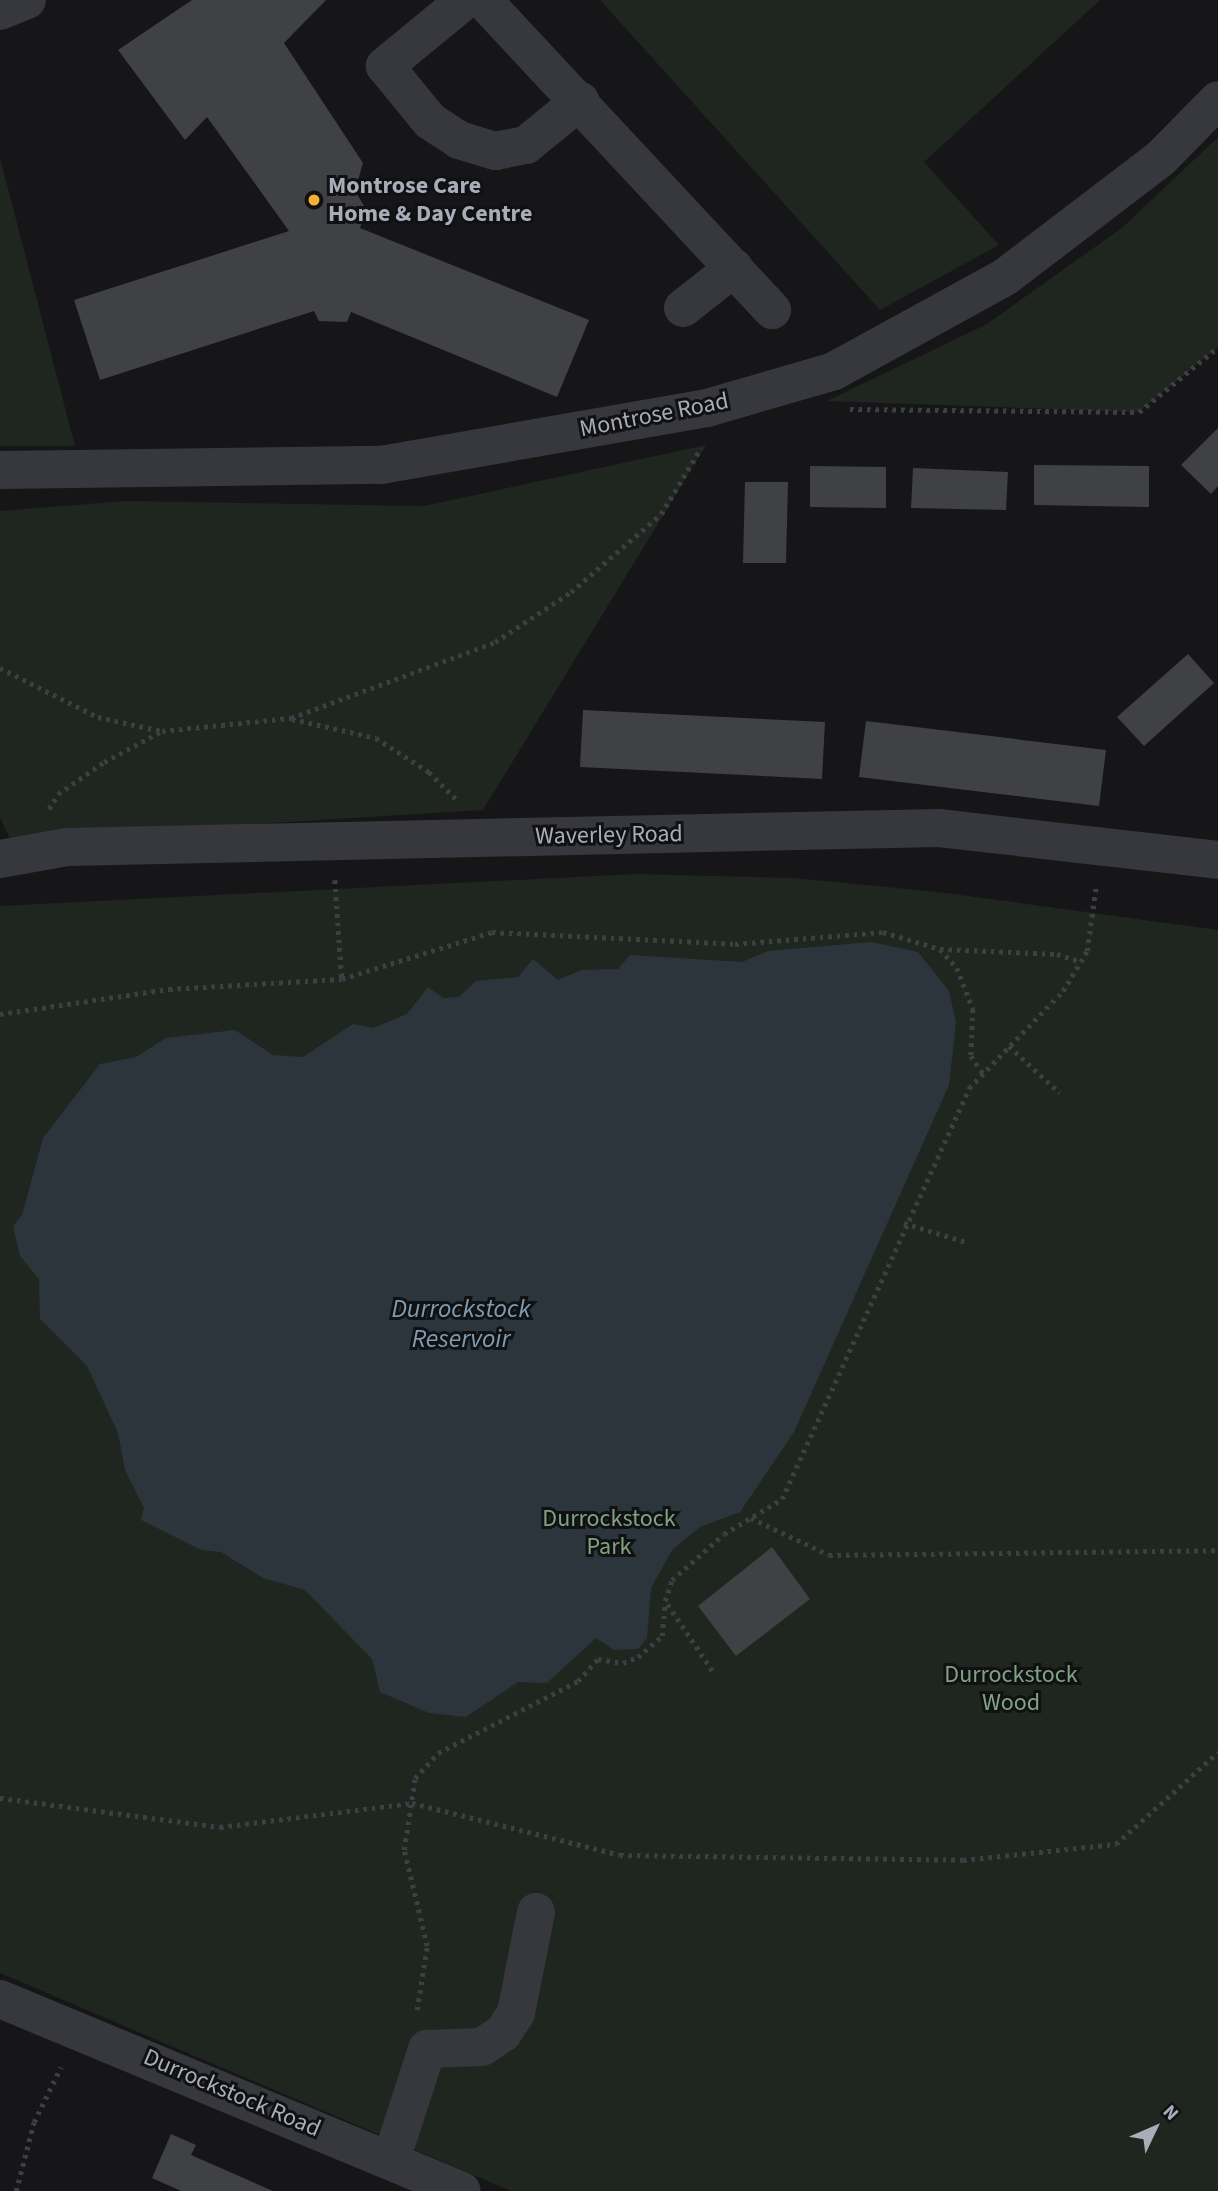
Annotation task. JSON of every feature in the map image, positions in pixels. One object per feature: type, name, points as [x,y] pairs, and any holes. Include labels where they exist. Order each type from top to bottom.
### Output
[{"type":"street","points":[[0,11],[27,0]]},
{"type":"street","points":[[465,0],[385,66],[430,121],[459,140],[495,151],[526,145],[580,101]]},
{"type":"street","points":[[483,0],[772,310]]},
{"type":"street","name":"Montrose Road","points":[[0,470],[381,465],[707,408],[834,371],[1005,277],[1161,158],[1218,100]]},
{"type":"street","points":[[683,308],[734,268]]},
{"type":"street","name":"Waverley Road","points":[[9,857],[67,847],[939,828],[1218,860]]},
{"type":"street","points":[[391,2160],[427,2049],[482,2047],[503,2033],[516,2013],[536,1912]]},
{"type":"street","name":"Durrockstock Road","points":[[0,1999],[462,2191]]},
{"type":"path","points":[[846,409],[1139,412],[1218,347]]},
{"type":"path","points":[[0,668],[98,717],[162,732],[291,718],[495,642],[571,592],[661,514],[700,457],[707,408]]},
{"type":"path","points":[[291,718],[376,738],[429,772],[461,805],[474,838]]},
{"type":"path","points":[[9,857],[58,794],[162,732]]},
{"type":"path","points":[[332,841],[342,979]]},
{"type":"path","points":[[427,2049],[413,2032],[427,1946],[404,1850],[415,1778],[438,1754],[578,1681],[598,1659],[624,1663],[638,1657],[662,1636],[665,1601],[672,1580],[751,1518],[782,1499],[799,1469],[904,1223],[969,1088],[1063,991],[1080,962],[1091,937],[1099,847]]},
{"type":"path","points":[[0,1014],[169,989],[342,979],[441,945],[524,930],[735,944],[883,932],[940,949],[1058,954],[1080,962]]},
{"type":"path","points":[[940,949],[968,989],[971,1056],[983,1073]]},
{"type":"path","points":[[1009,1046],[1060,1093]]},
{"type":"path","points":[[904,1223],[969,1243]]},
{"type":"path","points":[[751,1518],[829,1555],[1218,1550]]},
{"type":"path","points":[[665,1601],[712,1671]]},
{"type":"path","points":[[0,1798],[220,1827],[412,1803],[620,1855],[963,1860],[1116,1844],[1218,1752]]},
{"type":"path","points":[[16,2191],[34,2122],[79,2030]]},
{"type":"green space","points":[[600,0],[1100,0],[924,162],[999,245],[880,310]]},
{"type":"green space","points":[[1218,137],[1218,347],[1139,412],[827,401],[987,324],[1123,227]]},
{"type":"green space","points":[[0,158],[75,446],[0,446]]},
{"type":"green space","points":[[706,445],[483,810],[10,839],[0,817],[0,511],[126,501],[424,506]]},
{"type":"green space","name":"Durrockstock Park","points":[[636,874],[794,878],[938,892],[1218,930],[1218,2191],[511,2191],[0,1973],[0,906]]},
{"type":"water","name":"Durrockstock Reservoir","points":[[871,942],[918,952],[949,991],[956,1022],[949,1085],[794,1432],[740,1512],[700,1527],[672,1550],[651,1588],[647,1638],[638,1649],[614,1650],[596,1638],[547,1683],[518,1682],[466,1717],[429,1713],[380,1692],[372,1659],[305,1590],[263,1578],[221,1552],[201,1550],[141,1520],[144,1508],[125,1470],[118,1433],[87,1366],[40,1319],[39,1279],[20,1256],[13,1226],[22,1215],[43,1138],[100,1064],[136,1057],[166,1038],[235,1030],[273,1055],[303,1057],[353,1024],[373,1028],[407,1014],[428,987],[443,998],[459,997],[476,981],[518,977],[533,959],[558,980],[582,970],[618,969],[630,955],[742,962],[768,951]]},
{"type":"building","name":"Montrose Care Home & Day Centre","points":[[192,0],[326,0],[284,43],[363,163],[355,191],[366,209],[360,228],[589,320],[557,397],[351,312],[347,322],[319,321],[314,311],[100,380],[74,300],[289,231],[207,117],[185,140],[118,50]]},
{"type":"building","points":[[1218,428],[1218,486],[1211,494],[1181,465]]},
{"type":"building","points":[[1034,465],[1149,466],[1149,507],[1034,505]]},
{"type":"building","points":[[810,466],[886,467],[886,508],[810,507]]},
{"type":"building","points":[[913,468],[1008,472],[1006,510],[911,508]]},
{"type":"building","points":[[745,482],[788,482],[786,563],[743,563]]},
{"type":"building","points":[[1188,654],[1214,683],[1144,746],[1117,717]]},
{"type":"building","points":[[583,710],[825,722],[822,779],[580,767]]},
{"type":"building","points":[[866,721],[1106,750],[1099,806],[859,777]]},
{"type":"building","points":[[772,1547],[810,1599],[736,1656],[698,1606]]},
{"type":"building","points":[[171,2134],[196,2145],[191,2155],[273,2191],[181,2191],[152,2178]]},
{"type":"place","name":"Montrose Care Home & Day Centre","points":[[314,200]]},
{"type":"park label","name":"Durrockstock Wood","points":[[1011,1689]]}]
